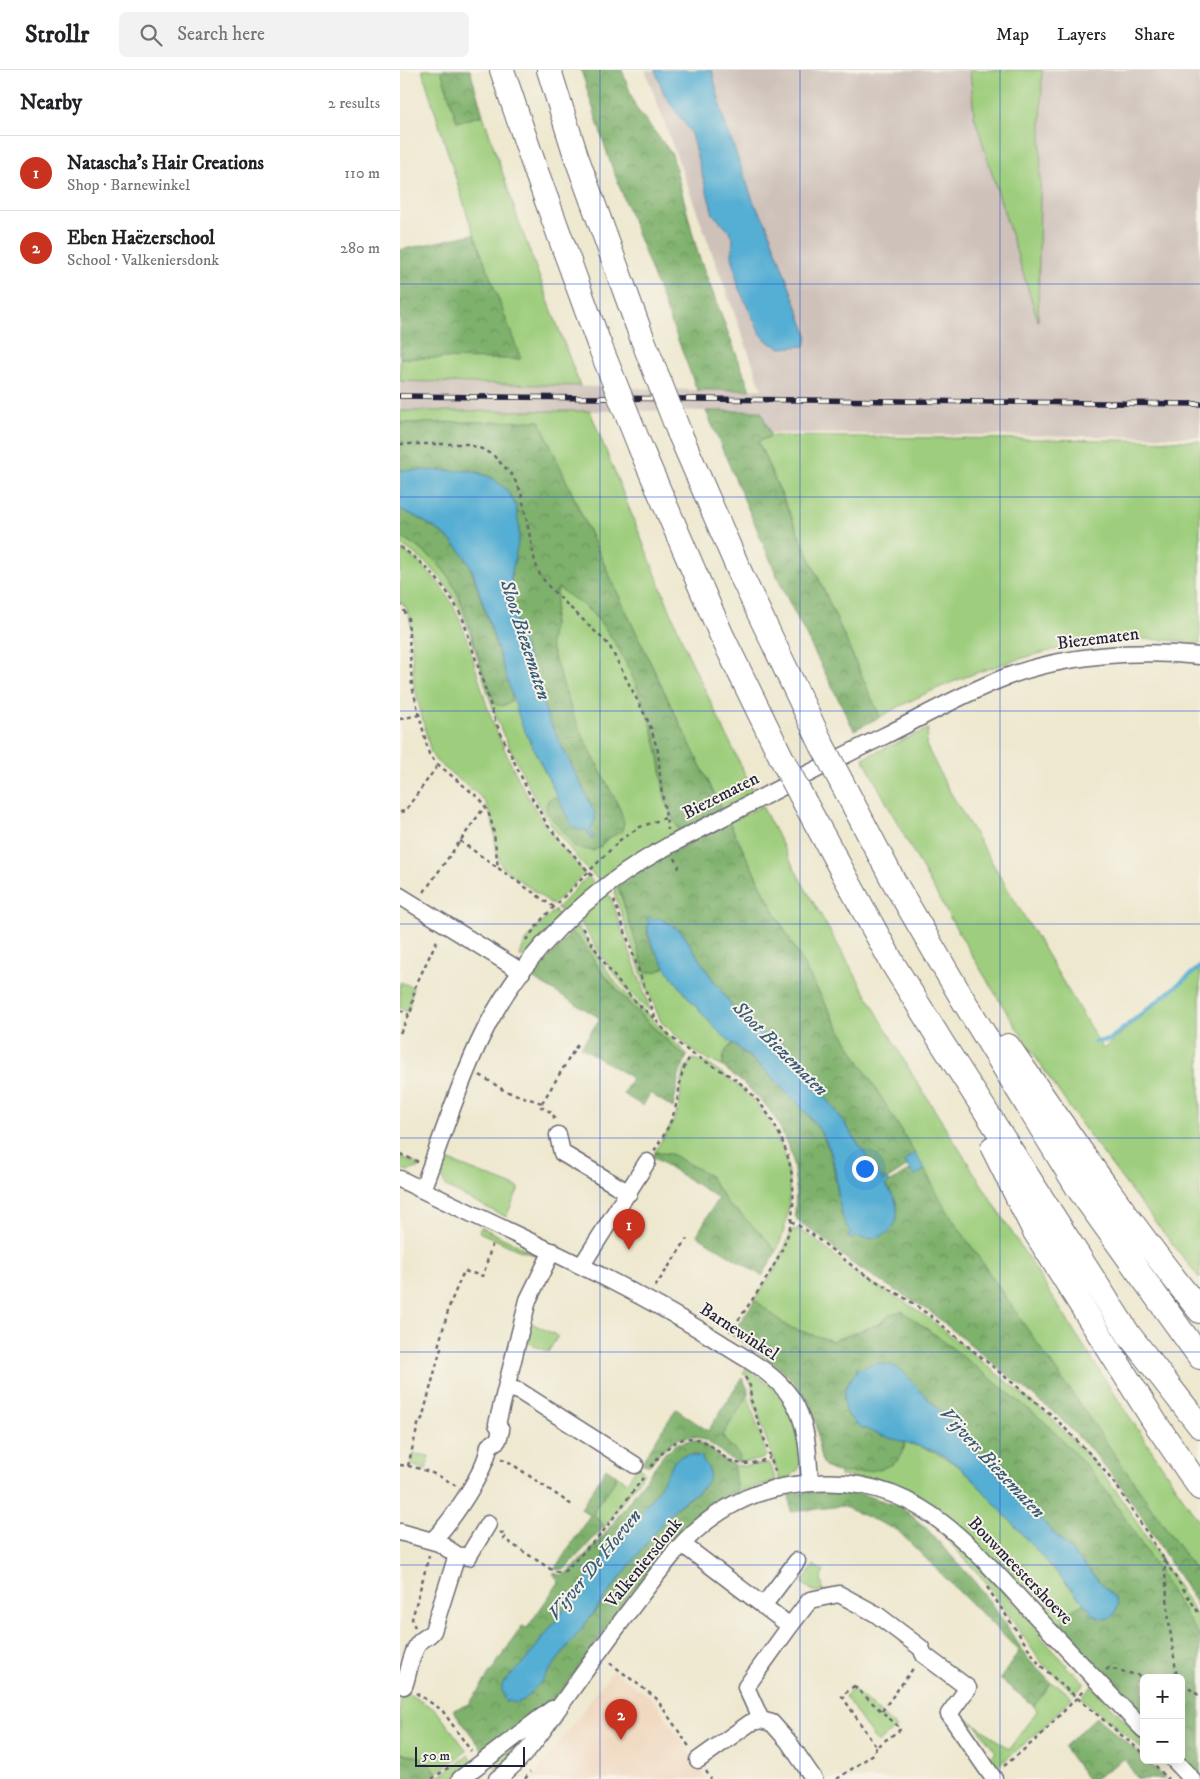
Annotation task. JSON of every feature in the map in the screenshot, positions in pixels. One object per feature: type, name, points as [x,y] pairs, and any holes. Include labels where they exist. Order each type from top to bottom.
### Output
[{"type":"highway","points":[[502,70],[536,171],[599,344],[641,448],[721,634],[785,765],[893,964],[942,1043],[1129,1335],[1200,1426]]},
{"type":"highway","points":[[549,70],[576,156],[641,335],[680,432],[742,576],[822,745],[893,880],[962,998],[1078,1188],[1200,1357]]},
{"type":"highway","points":[[962,998],[1000,1034],[1092,1170],[1200,1311]]},
{"type":"highway","points":[[942,1043],[1034,1230],[1156,1424],[1200,1488]]},
{"type":"street","name":"Biezematen","points":[[422,1190],[468,1067],[516,968],[569,918],[604,888],[637,864],[868,743],[1008,676],[1051,665],[1108,656],[1158,653],[1200,656]]},
{"type":"street","points":[[400,896],[516,968]]},
{"type":"street","points":[[558,1135],[562,1153],[629,1193]]},
{"type":"street","points":[[582,1265],[647,1162]]},
{"type":"street","name":"Barnewinkel","points":[[400,1180],[582,1265],[647,1299],[746,1358],[778,1382],[796,1406],[806,1435],[810,1483]]},
{"type":"street","points":[[434,1540],[443,1530],[466,1494],[488,1456],[489,1446],[498,1440],[501,1430],[497,1424],[528,1300],[552,1251]]},
{"type":"street","points":[[507,1388],[519,1391],[642,1467]]},
{"type":"street","name":"Bouwmeestershoeve","points":[[810,1483],[835,1481],[883,1491],[908,1500],[937,1518],[972,1548],[1140,1726]]},
{"type":"street","name":"Valkeniersdonk","points":[[497,1779],[514,1765],[535,1742],[565,1698],[682,1544],[705,1522],[733,1505],[757,1494],[780,1487],[810,1483]]},
{"type":"street","points":[[400,1532],[434,1540],[457,1555],[468,1556],[488,1524]]},
{"type":"street","points":[[682,1544],[790,1626]]},
{"type":"street","points":[[404,1686],[416,1648],[433,1631],[457,1555]]},
{"type":"street","points":[[763,1606],[797,1561]]},
{"type":"street","points":[[762,1720],[746,1687],[810,1600],[839,1594],[876,1614],[921,1648],[924,1655],[968,1688],[949,1714],[993,1778]]},
{"type":"street","name":"Valkeniersdonk","points":[[460,1779],[565,1698]]},
{"type":"street","points":[[698,1760],[750,1724],[762,1720],[772,1723],[788,1741],[814,1779]]},
{"type":"street","points":[[1178,1764],[1192,1779]]},
{"type":"path","points":[[400,444],[468,444],[494,456],[512,475],[521,492],[535,562],[540,575],[550,588],[609,645],[650,723],[658,751],[665,818],[672,844]]},
{"type":"path","points":[[400,547],[429,569],[455,603],[496,723],[528,792],[548,826],[588,872],[613,896],[656,1020]]},
{"type":"path","points":[[400,603],[408,618],[411,678],[427,750],[438,765],[480,799],[485,806],[490,817],[498,868]]},
{"type":"path","points":[[400,720],[419,715]]},
{"type":"path","points":[[400,812],[405,811],[438,765]]},
{"type":"path","points":[[415,906],[485,806]]},
{"type":"path","points":[[516,968],[532,931],[588,872],[628,834],[640,827],[665,818]]},
{"type":"path","points":[[460,841],[580,925],[607,968],[646,1012],[692,1054],[715,1066],[740,1084],[763,1106],[774,1122],[789,1157],[792,1186],[788,1235],[754,1296],[722,1343]]},
{"type":"path","points":[[400,1033],[409,1015],[415,988],[445,924]]},
{"type":"path","points":[[400,1010],[409,1015]]},
{"type":"path","points":[[542,1104],[579,1042]]},
{"type":"path","points":[[647,1162],[667,1129],[675,1109],[681,1072],[692,1054]]},
{"type":"path","points":[[468,1067],[505,1091],[542,1104]]},
{"type":"path","points":[[542,1104],[541,1107],[553,1113],[558,1135]]},
{"type":"path","points":[[790,1221],[809,1232],[859,1271],[908,1300],[932,1317],[1054,1416],[1095,1459],[1118,1488],[1200,1615]]},
{"type":"path","points":[[647,1299],[687,1239]]},
{"type":"path","points":[[408,1466],[419,1421],[422,1419],[439,1357],[441,1348],[438,1347],[450,1304],[464,1271],[483,1276],[493,1241]]},
{"type":"path","points":[[746,1358],[737,1372],[744,1377],[750,1386],[751,1400],[780,1487]]},
{"type":"path","points":[[488,1524],[506,1535],[504,1539],[554,1571],[562,1572],[568,1569],[602,1533],[642,1467],[674,1442],[688,1438],[704,1442],[733,1462],[754,1463],[770,1458]]},
{"type":"path","points":[[488,1456],[506,1460],[572,1505]]},
{"type":"path","points":[[400,1465],[441,1476],[466,1494]]},
{"type":"path","points":[[423,1639],[415,1629],[412,1619],[434,1540]]},
{"type":"path","points":[[1164,1557],[1169,1622],[1176,1674]]},
{"type":"path","points":[[983,1583],[1039,1664],[1076,1698],[1140,1751]]},
{"type":"path","points":[[882,1711],[924,1655]]},
{"type":"path","points":[[610,1663],[656,1698],[698,1760]]},
{"type":"path","points":[[993,1778],[1039,1737],[1100,1674],[1109,1668],[1140,1676]]},
{"type":"path","points":[[404,1686],[442,1710],[480,1764]]},
{"type":"path","points":[[837,1779],[874,1752],[876,1747],[901,1729],[854,1686],[842,1696],[876,1747]]},
{"type":"path","points":[[1185,1687],[1200,1696]]},
{"type":"path","points":[[1154,1764],[1168,1779]]},
{"type":"shaded area","points":[[645,70],[1200,70],[1200,437],[770,433],[760,411],[400,411],[400,381],[697,390],[762,389]]},
{"type":"shaded area","points":[[613,1670],[654,1700],[707,1779],[532,1779]]},
{"type":"green space","points":[[422,70],[441,70],[457,122],[483,115],[520,225],[580,386],[400,381],[400,358],[520,359],[468,217]]},
{"type":"green space","points":[[441,70],[470,70],[483,115],[457,122]]},
{"type":"green space","points":[[581,70],[622,70],[636,108],[672,154],[698,254],[750,390],[697,390],[609,159]]},
{"type":"green space","points":[[970,70],[1042,70],[1038,321],[974,115]]},
{"type":"green space","points":[[474,234],[521,359],[400,358],[400,250]]},
{"type":"green space","points":[[400,411],[590,411],[687,652],[754,793],[722,809],[628,616],[540,421],[400,423]]},
{"type":"green space","points":[[706,411],[761,411],[771,436],[758,442],[880,717],[854,730],[784,592]]},
{"type":"green space","points":[[540,421],[628,616],[722,809],[680,832],[668,808],[659,755],[646,712],[631,673],[610,636],[599,621],[587,608],[558,588],[550,644],[572,712],[620,809],[624,823],[622,831],[607,839],[600,847],[593,851],[575,847],[547,812],[548,800],[553,797],[558,798],[571,825],[587,830],[591,839],[590,828],[594,823],[595,813],[547,716],[514,615],[511,598],[511,577],[519,530],[516,506],[509,493],[492,478],[478,472],[400,470],[400,423]]},
{"type":"green space","points":[[771,436],[1200,441],[1200,644],[1180,641],[1130,639],[1091,643],[1060,649],[996,666],[965,677],[906,703],[880,717],[758,441]]},
{"type":"green space","points":[[400,509],[439,531],[455,545],[469,563],[512,693],[511,701],[507,704],[502,706],[495,704],[463,607],[445,572],[430,556],[400,536]]},
{"type":"green space","points":[[400,536],[430,556],[450,580],[463,608],[495,704],[511,701],[512,693],[527,736],[558,798],[553,797],[564,832],[575,847],[600,847],[607,839],[617,834],[624,823],[620,809],[572,712],[550,644],[558,588],[583,605],[598,620],[610,636],[631,673],[653,731],[668,808],[680,832],[602,881],[584,866],[547,818],[534,797],[508,744],[495,714],[464,619],[454,598],[441,579],[423,561],[400,544]]},
{"type":"green space","points":[[400,549],[423,566],[440,586],[453,606],[471,651],[494,725],[518,779],[548,829],[585,873],[553,905],[503,868],[499,860],[491,815],[487,806],[481,797],[436,761],[431,753],[414,685],[410,618],[400,600]]},
{"type":"green space","points":[[928,729],[926,745],[946,785],[1103,1049],[1200,966],[1200,1279],[1086,1130],[1024,1040],[952,921],[863,758]]},
{"type":"green space","points":[[762,806],[800,879],[915,1079],[1107,1383],[1200,1523],[1200,1577],[1084,1413],[968,1243],[822,999],[729,822]]},
{"type":"green space","points":[[729,822],[769,902],[830,1013],[915,1153],[904,1161],[908,1166],[883,1182],[837,1112],[813,1080],[732,1006],[677,927],[649,922],[647,928],[649,940],[666,966],[659,971],[645,972],[618,886],[653,862]]},
{"type":"green space","points":[[588,876],[596,886],[565,913],[557,908]]},
{"type":"green space","points":[[618,886],[645,972],[659,971],[666,966],[697,1007],[733,1044],[725,1054],[723,1067],[696,1053],[661,1022],[644,981],[615,895],[615,888]]},
{"type":"green space","points":[[608,893],[650,1009],[648,1011],[609,967],[581,923],[583,920],[581,917]]},
{"type":"green space","points":[[554,911],[562,916],[525,957],[520,956],[529,938]]},
{"type":"green space","points":[[577,926],[616,983],[685,1052],[687,1056],[685,1061],[685,1056],[663,1037],[600,969],[585,946],[571,932]]},
{"type":"green space","points":[[571,932],[584,945],[601,971],[630,1005],[685,1056],[685,1061],[679,1075],[673,1108],[650,1093],[643,1106],[623,1094],[632,1078],[581,1047],[600,1018],[532,978]]},
{"type":"green space","points":[[400,982],[413,987],[408,1012],[400,1008]]},
{"type":"green space","points":[[733,1044],[770,1075],[805,1111],[821,1132],[831,1154],[842,1216],[851,1233],[852,1240],[856,1235],[873,1238],[887,1232],[896,1219],[897,1211],[896,1202],[885,1185],[910,1170],[914,1175],[925,1170],[938,1197],[1019,1317],[1200,1577],[1200,1610],[1121,1486],[1093,1452],[1057,1415],[928,1310],[851,1263],[798,1221],[795,1215],[796,1186],[792,1156],[777,1121],[765,1104],[723,1067],[725,1054]]},
{"type":"green space","points":[[694,1059],[720,1072],[752,1099],[767,1117],[778,1138],[786,1159],[789,1205],[776,1252],[740,1213],[729,1206],[709,1175],[655,1152],[676,1116],[683,1075],[685,1069]]},
{"type":"green space","points":[[655,1152],[671,1154],[709,1175],[729,1206],[740,1213],[766,1239],[776,1252],[762,1276],[697,1235],[718,1198],[653,1157]]},
{"type":"green space","points":[[400,1156],[421,1167],[408,1171],[400,1169]]},
{"type":"green space","points":[[447,1160],[519,1188],[506,1217],[446,1187],[442,1178],[443,1167],[445,1167]]},
{"type":"green space","points":[[481,1227],[541,1257],[516,1249],[479,1232]]},
{"type":"green space","points":[[798,1229],[813,1238],[857,1274],[931,1320],[1050,1417],[1093,1461],[1118,1493],[1200,1621],[1200,1638],[1110,1495],[966,1360],[937,1336],[891,1314],[879,1324],[832,1341],[788,1327],[755,1300],[778,1263],[792,1230]]},
{"type":"green space","points":[[755,1300],[788,1327],[832,1341],[879,1324],[891,1314],[902,1311],[937,1336],[1045,1422],[1093,1473],[1124,1516],[1200,1638],[1200,1779],[1197,1779],[1184,1764],[1185,1674],[1140,1674],[1140,1717],[1104,1675],[1102,1677],[1061,1632],[1065,1615],[1084,1603],[1091,1611],[1091,1615],[1093,1613],[1095,1615],[1115,1598],[902,1371],[886,1365],[856,1369],[857,1372],[850,1379],[845,1407],[850,1417],[865,1429],[905,1442],[898,1460],[890,1466],[881,1469],[850,1473],[840,1472],[832,1470],[823,1464],[816,1423],[810,1407],[793,1381],[771,1361],[731,1335]]},
{"type":"green space","points":[[529,1322],[558,1336],[548,1352],[525,1341]]},
{"type":"green space","points":[[746,1368],[768,1384],[779,1395],[793,1420],[801,1451],[801,1460],[799,1468],[793,1474],[780,1480],[753,1400],[752,1385],[748,1377],[743,1373]]},
{"type":"green space","points":[[742,1378],[748,1389],[747,1396],[723,1435],[724,1439],[740,1456],[738,1462],[728,1458],[705,1440],[687,1437],[671,1443],[650,1465],[641,1463],[676,1409],[708,1431]]},
{"type":"green space","points":[[748,1391],[749,1400],[767,1455],[757,1460],[738,1462],[739,1456],[726,1442],[723,1435]]},
{"type":"green space","points":[[692,1440],[699,1442],[733,1465],[737,1492],[685,1528],[670,1543],[631,1593],[562,1691],[536,1715],[484,1752],[453,1710],[469,1704],[522,1626],[527,1628],[559,1582],[553,1573],[565,1574],[576,1565],[604,1535],[665,1453],[678,1443]],"holes":[[[692,1454],[703,1457],[701,1459],[704,1462],[703,1488],[666,1518],[540,1683],[519,1702],[508,1700],[505,1697],[502,1684],[527,1659],[602,1559],[663,1484],[673,1463]]]},
{"type":"green space","points":[[905,1442],[938,1454],[968,1474],[1084,1603],[1065,1615],[1061,1632],[949,1517],[924,1500],[893,1486],[840,1476],[840,1471],[857,1473],[904,1449]]},
{"type":"green space","points":[[414,1454],[429,1456],[426,1470],[411,1465]]},
{"type":"green space","points":[[770,1463],[776,1481],[737,1492],[733,1465],[744,1466]]},
{"type":"green space","points":[[638,1466],[644,1473],[605,1526],[593,1514],[595,1509],[612,1485],[616,1475],[627,1482]]},
{"type":"green space","points":[[606,1468],[616,1475],[615,1480],[593,1514],[605,1526],[566,1568],[555,1569],[590,1515],[581,1509]]},
{"type":"green space","points":[[815,1491],[848,1492],[902,1507],[927,1529],[974,1581],[1029,1660],[1051,1683],[1034,1706],[1000,1679],[1019,1651],[897,1530],[842,1506],[791,1512],[789,1495]]},
{"type":"green space","points":[[941,1530],[966,1551],[1041,1632],[1039,1635],[1067,1665],[1071,1672],[1073,1671],[1085,1683],[1075,1694],[1041,1662],[985,1581],[940,1532]]},
{"type":"green space","points":[[814,1565],[824,1572],[821,1577],[823,1591],[816,1593],[802,1583]]},
{"type":"green space","points":[[1051,1683],[1058,1685],[1072,1697],[1042,1729],[993,1770],[987,1759],[996,1752],[976,1725],[974,1724],[966,1729],[958,1713],[962,1704],[966,1707],[961,1714],[1009,1749],[1037,1711],[1034,1706]]},
{"type":"green space","points":[[1092,1686],[1140,1737],[1140,1747],[1081,1698]]},
{"type":"green space","points":[[400,1689],[436,1710],[467,1751],[437,1773],[421,1758],[400,1753]]},
{"type":"green space","points":[[853,1689],[897,1728],[877,1743],[845,1696]]},
{"type":"green space","points":[[1096,1717],[1140,1754],[1140,1764],[1151,1764],[1165,1779],[1138,1779],[1124,1759],[1094,1779],[1087,1779],[1064,1747]]},
{"type":"green space","points":[[533,1731],[499,1773],[491,1762]]},
{"type":"green space","points":[[400,1753],[425,1760],[437,1773],[429,1779],[400,1779]]},
{"type":"green space","points":[[469,1755],[475,1763],[452,1779],[436,1779]]},
{"type":"water","points":[[655,70],[712,70],[724,120],[754,203],[766,223],[808,337],[805,346],[781,348],[768,342],[760,333],[739,289],[732,256],[733,239],[729,231],[713,214],[690,131],[665,96]]},
{"type":"water","points":[[400,470],[473,471],[492,478],[507,490],[516,506],[519,538],[511,577],[511,598],[514,615],[547,716],[595,813],[595,821],[590,828],[594,838],[591,839],[587,830],[578,830],[571,825],[521,723],[469,563],[453,543],[434,527],[400,509]]},
{"type":"water","points":[[649,916],[652,920],[658,918],[663,920],[682,932],[732,1006],[813,1080],[883,1181],[887,1179],[889,1182],[885,1185],[895,1200],[897,1218],[894,1225],[884,1235],[871,1239],[856,1236],[852,1240],[848,1237],[851,1233],[842,1215],[834,1163],[828,1145],[816,1124],[765,1070],[718,1031],[686,995],[653,946],[648,932],[649,922],[646,918]]},
{"type":"water","points":[[915,1153],[925,1170],[914,1176],[904,1161]]},
{"type":"water","points":[[881,1363],[894,1366],[902,1371],[1115,1598],[1118,1605],[1114,1615],[1103,1619],[1093,1613],[1091,1615],[1089,1613],[1091,1611],[968,1474],[953,1462],[927,1449],[871,1432],[853,1421],[847,1412],[844,1402],[847,1384],[857,1372],[856,1369],[860,1370],[870,1364]]},
{"type":"water","points":[[688,1454],[703,1457],[702,1460],[710,1473],[706,1484],[666,1518],[540,1683],[522,1701],[515,1703],[508,1700],[506,1702],[503,1699],[505,1697],[502,1691],[502,1684],[527,1659],[602,1559],[656,1493],[675,1460]]},
{"type":"waterway","name":"Sloot Biezematen","points":[[1094,1042],[1109,1040],[1200,967]]},
{"type":"railway","points":[[400,396],[1200,404]]},
{"type":"place","name":"Natascha's Hair Creations","points":[[629,1250]]},
{"type":"place","name":"Eben Haëzerschool","points":[[621,1740]]},
{"type":"water label","name":"Vijvers Biezematen","points":[[992,1463]]},
{"type":"water label","name":"Vijver De Hoeven","points":[[595,1565]]}]
